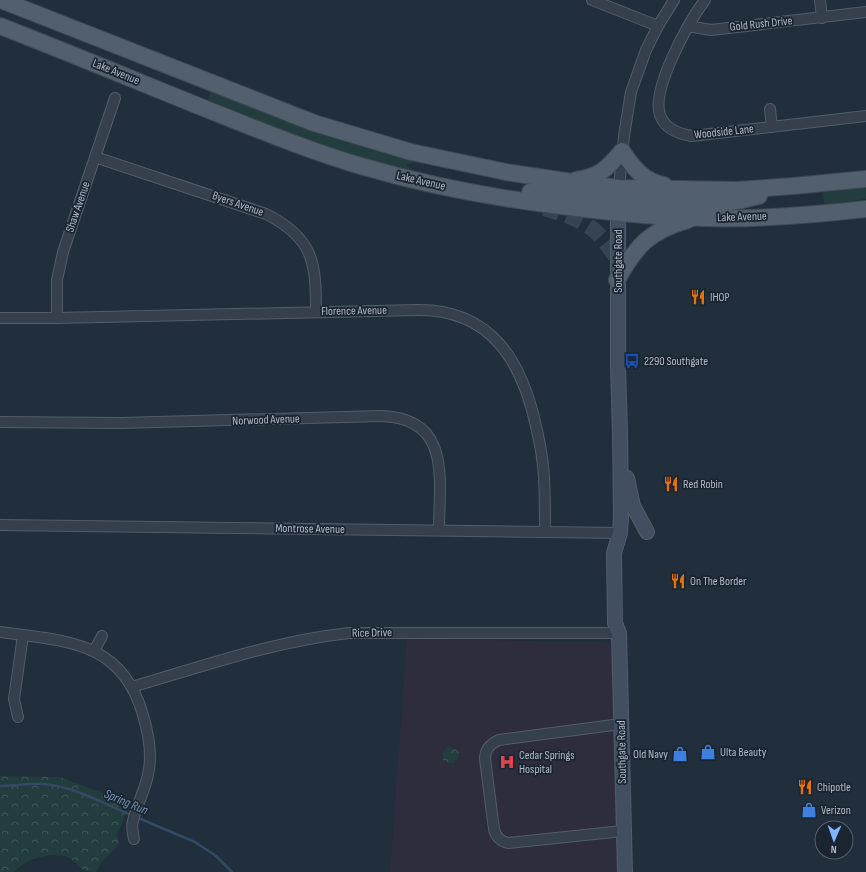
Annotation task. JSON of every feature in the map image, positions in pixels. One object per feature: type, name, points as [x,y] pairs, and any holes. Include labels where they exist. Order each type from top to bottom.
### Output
[{"type":"main road","name":"Lake Avenue","points":[[1,0],[314,123],[426,155],[506,172],[568,182],[618,201],[696,218],[735,218],[822,214],[866,209]]},
{"type":"main road","name":"Lake Avenue","points":[[0,26],[250,127],[310,149],[361,166],[414,180],[489,196],[521,201],[618,201],[680,189],[738,190],[866,179]]},
{"type":"main road","points":[[568,182],[585,179],[601,172],[609,166],[622,151],[632,167],[640,175],[660,184],[680,189]]},
{"type":"main road","points":[[618,201],[717,204],[742,200],[793,186]]},
{"type":"main road","points":[[618,280],[634,253],[647,240],[671,225],[696,218]]},
{"type":"street","points":[[592,0],[658,26]]},
{"type":"street","name":"Southgate Road","points":[[625,872],[619,633],[624,624],[624,553],[620,533],[618,201],[622,151],[631,92],[646,50],[658,26],[674,0]]},
{"type":"street","points":[[688,26],[705,0]]},
{"type":"street","points":[[820,0],[822,18]]},
{"type":"street","name":"Gold Rush Drive","points":[[688,26],[711,30],[866,12]]},
{"type":"street","name":"Woodside Lane","points":[[688,26],[666,75],[658,106],[663,121],[675,132],[692,136],[866,116]]},
{"type":"street","name":"Shaw Avenue","points":[[57,318],[57,292],[60,265],[115,98]]},
{"type":"street","points":[[770,109],[772,127]]},
{"type":"street","name":"Byers Avenue","points":[[95,157],[266,214],[287,225],[295,231],[302,240],[312,260],[316,284],[316,312]]},
{"type":"street","name":"Florence Avenue","points":[[0,318],[419,310],[436,311],[454,315],[471,322],[496,339],[504,348],[523,381],[533,411],[543,463],[545,490],[544,532]]},
{"type":"street","name":"Norwood Avenue","points":[[0,422],[121,423],[381,416],[404,419],[423,429],[432,441],[438,456],[439,530]]},
{"type":"street","points":[[620,445],[633,506],[647,532]]},
{"type":"street","name":"Montrose Avenue","points":[[0,525],[620,533]]},
{"type":"street","points":[[0,632],[64,641],[81,645],[104,656],[116,667],[132,687],[146,726],[150,756],[146,784],[132,822],[134,839]]},
{"type":"street","name":"Rice Drive","points":[[132,687],[244,654],[308,638],[349,633],[619,633]]},
{"type":"street","points":[[18,717],[14,699],[23,635]]},
{"type":"street","points":[[94,651],[102,636]]},
{"type":"street","points":[[621,724],[499,740],[488,746],[485,753],[485,759],[495,835],[503,842],[508,843],[624,831]]},
{"type":"shaded area","name":"Cedar Springs Hospital","points":[[407,639],[606,642],[610,645],[612,653],[618,872],[390,872]]},
{"type":"green space","points":[[210,92],[307,128],[415,160],[411,164],[407,164],[407,166],[411,168],[412,172],[386,165],[309,139],[208,100]]},
{"type":"green space","points":[[866,187],[866,199],[823,206],[824,200],[822,192]]},
{"type":"green space","points":[[447,747],[456,749],[459,752],[454,764],[443,761],[443,754]]},
{"type":"green space","points":[[0,776],[60,777],[102,793],[127,811],[117,835],[119,844],[101,863],[96,872],[86,871],[69,858],[56,855],[32,859],[14,872],[0,872]]},
{"type":"waterway","name":"Spring Run","points":[[0,786],[44,784],[67,788],[131,815]]},
{"type":"waterway","name":"Spring Run","points":[[136,817],[195,842],[216,856],[232,872]]},
{"type":"tunnel","points":[[544,208],[584,223],[601,237],[617,258]]},
{"type":"place","name":"IHOP","points":[[698,297]]},
{"type":"place","name":"2290 Southgate","points":[[632,361]]},
{"type":"place","name":"Red Robin","points":[[671,484]]},
{"type":"place","name":"On The Border","points":[[678,581]]},
{"type":"place","name":"Ulta Beauty","points":[[708,752]]},
{"type":"place","name":"Old Navy","points":[[680,754]]},
{"type":"place","name":"Cedar Springs Hospital","points":[[507,762]]},
{"type":"place","name":"Chipotle","points":[[805,787]]},
{"type":"place","name":"Verizon","points":[[809,810]]}]
